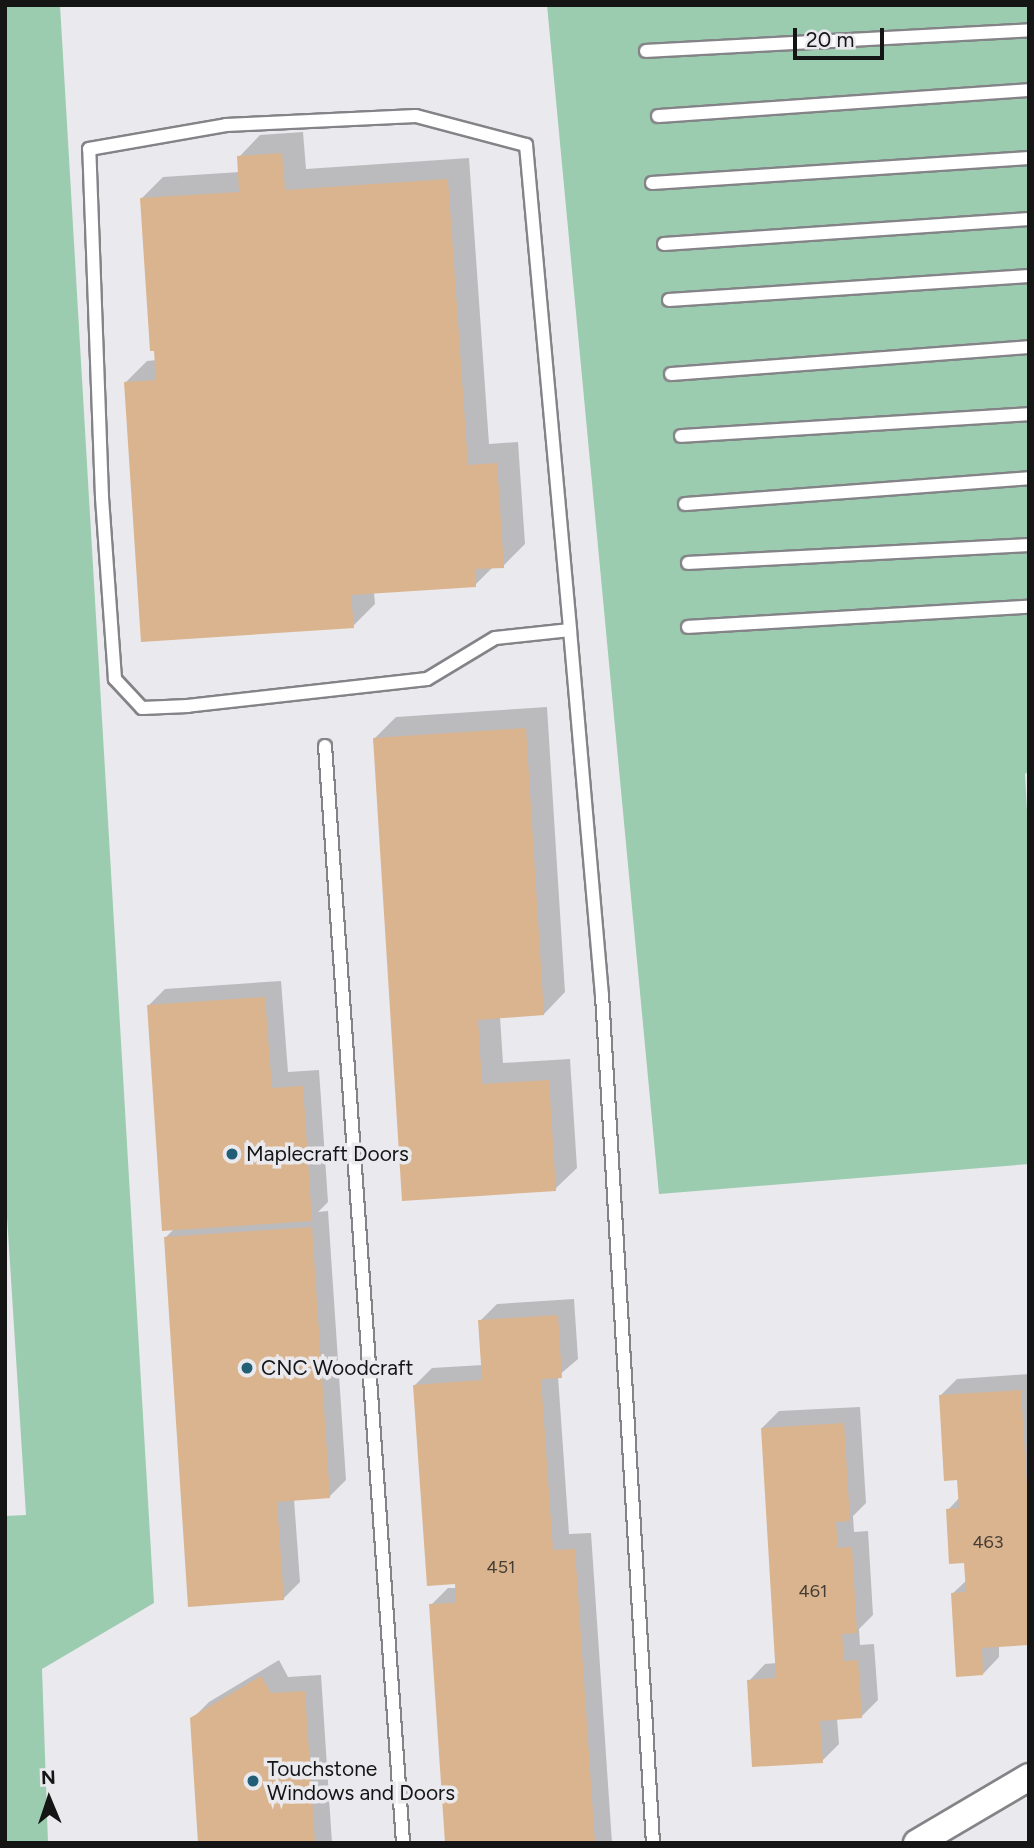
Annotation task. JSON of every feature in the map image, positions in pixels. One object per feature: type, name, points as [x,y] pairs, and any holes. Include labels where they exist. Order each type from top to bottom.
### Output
[{"type":"street","points":[[917,1843],[1029,1777]]},
{"type":"lane","points":[[646,51],[1029,30]]},
{"type":"lane","points":[[658,116],[1029,90]]},
{"type":"lane","points":[[570,630],[495,638],[426,679],[188,706],[142,708],[115,679],[102,497],[89,149],[226,125],[416,116],[526,145],[570,630],[602,995],[653,1843]]},
{"type":"lane","points":[[652,183],[1029,158]]},
{"type":"lane","points":[[664,244],[1029,219]]},
{"type":"lane","points":[[669,300],[1029,276]]},
{"type":"lane","points":[[671,373],[1029,347]]},
{"type":"lane","points":[[681,436],[1029,414]]},
{"type":"lane","points":[[685,504],[1029,478]]},
{"type":"lane","points":[[688,563],[1029,545]]},
{"type":"lane","points":[[688,627],[1029,607]]},
{"type":"lane","points":[[325,747],[403,1843]]},
{"type":"green space","points":[[5,5],[60,5],[154,1603],[42,1669],[48,1843],[5,1843],[5,1516],[26,1515],[5,1185]]},
{"type":"green space","points":[[547,5],[1029,5],[1029,771],[1025,774],[1029,848],[1029,1164],[659,1194]]},
{"type":"building","points":[[282,153],[285,190],[448,179],[468,465],[497,463],[504,568],[475,569],[476,587],[351,595],[354,628],[141,642],[124,382],[156,380],[154,351],[150,351],[140,198],[239,192],[237,156]]},
{"type":"building","points":[[526,728],[544,1015],[478,1020],[482,1084],[549,1080],[556,1191],[402,1201],[373,738]]},
{"type":"building","name":"Maplecraft Doors","points":[[265,997],[272,1088],[303,1086],[312,1221],[162,1231],[147,1005]]},
{"type":"building","name":"CNC Woodcraft","points":[[312,1227],[330,1498],[277,1502],[284,1600],[188,1607],[164,1237]]},
{"type":"building","points":[[558,1315],[562,1378],[541,1379],[553,1550],[575,1549],[595,1843],[445,1843],[429,1604],[456,1603],[455,1584],[427,1586],[413,1385],[482,1380],[478,1320]]},
{"type":"building","points":[[1021,1390],[1029,1520],[1029,1645],[982,1648],[983,1675],[956,1677],[951,1593],[966,1592],[964,1563],[949,1564],[946,1509],[959,1508],[957,1480],[944,1481],[939,1395]]},
{"type":"building","points":[[844,1423],[850,1521],[836,1522],[838,1548],[852,1547],[857,1633],[842,1634],[844,1661],[858,1660],[862,1718],[820,1721],[823,1763],[752,1767],[747,1680],[776,1678],[761,1428]]},
{"type":"building","name":"Touchstone Windows and Doors","points":[[261,1676],[271,1693],[305,1691],[315,1843],[198,1843],[190,1718]]},
{"type":"place","name":"Maplecraft Doors","points":[[232,1154]]},
{"type":"place","name":"CNC Woodcraft","points":[[247,1368]]},
{"type":"place","name":"Touchstone Windows and Doors","points":[[253,1781]]}]
